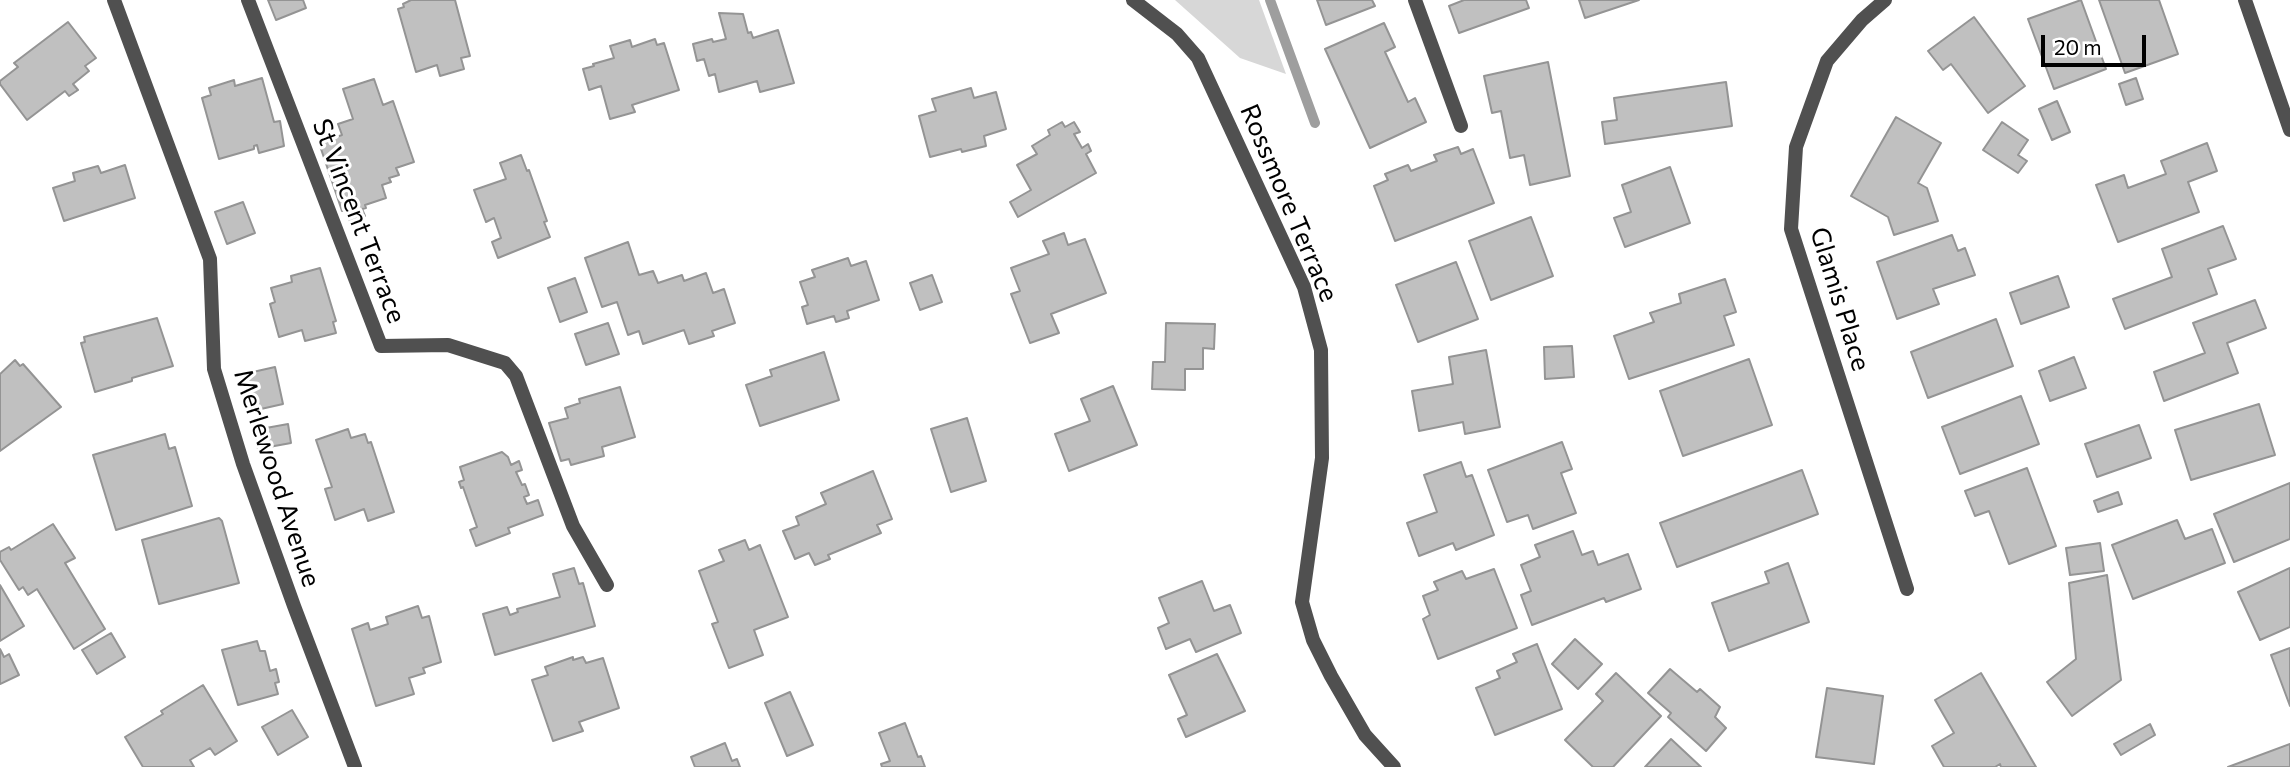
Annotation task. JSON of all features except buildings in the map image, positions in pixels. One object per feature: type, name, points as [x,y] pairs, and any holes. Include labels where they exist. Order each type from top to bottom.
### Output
[{"type":"street","name":"Merlewood Avenue","points":[[114,0],[210,259],[214,369],[243,464],[355,767]]},
{"type":"street","name":"St Vincent Terrace","points":[[248,0],[381,346],[448,345],[505,363],[516,376],[572,526],[607,585]]},
{"type":"street","name":"Rossmore Terrace","points":[[1133,0],[1177,34],[1198,58],[1304,287],[1321,350],[1322,458],[1302,602],[1312,640],[1331,676],[1365,735],[1394,767]]},
{"type":"street","points":[[1415,0],[1461,126]]},
{"type":"street","name":"Glamis Place","points":[[1885,0],[1861,20],[1827,61],[1796,147],[1791,229],[1907,589]]},
{"type":"street","points":[[2245,0],[2290,130]]},
{"type":"shaded area","points":[[1175,0],[1259,0],[1286,74],[1240,58]]},
{"type":"waterway","points":[[1270,0],[1315,123]]}]
